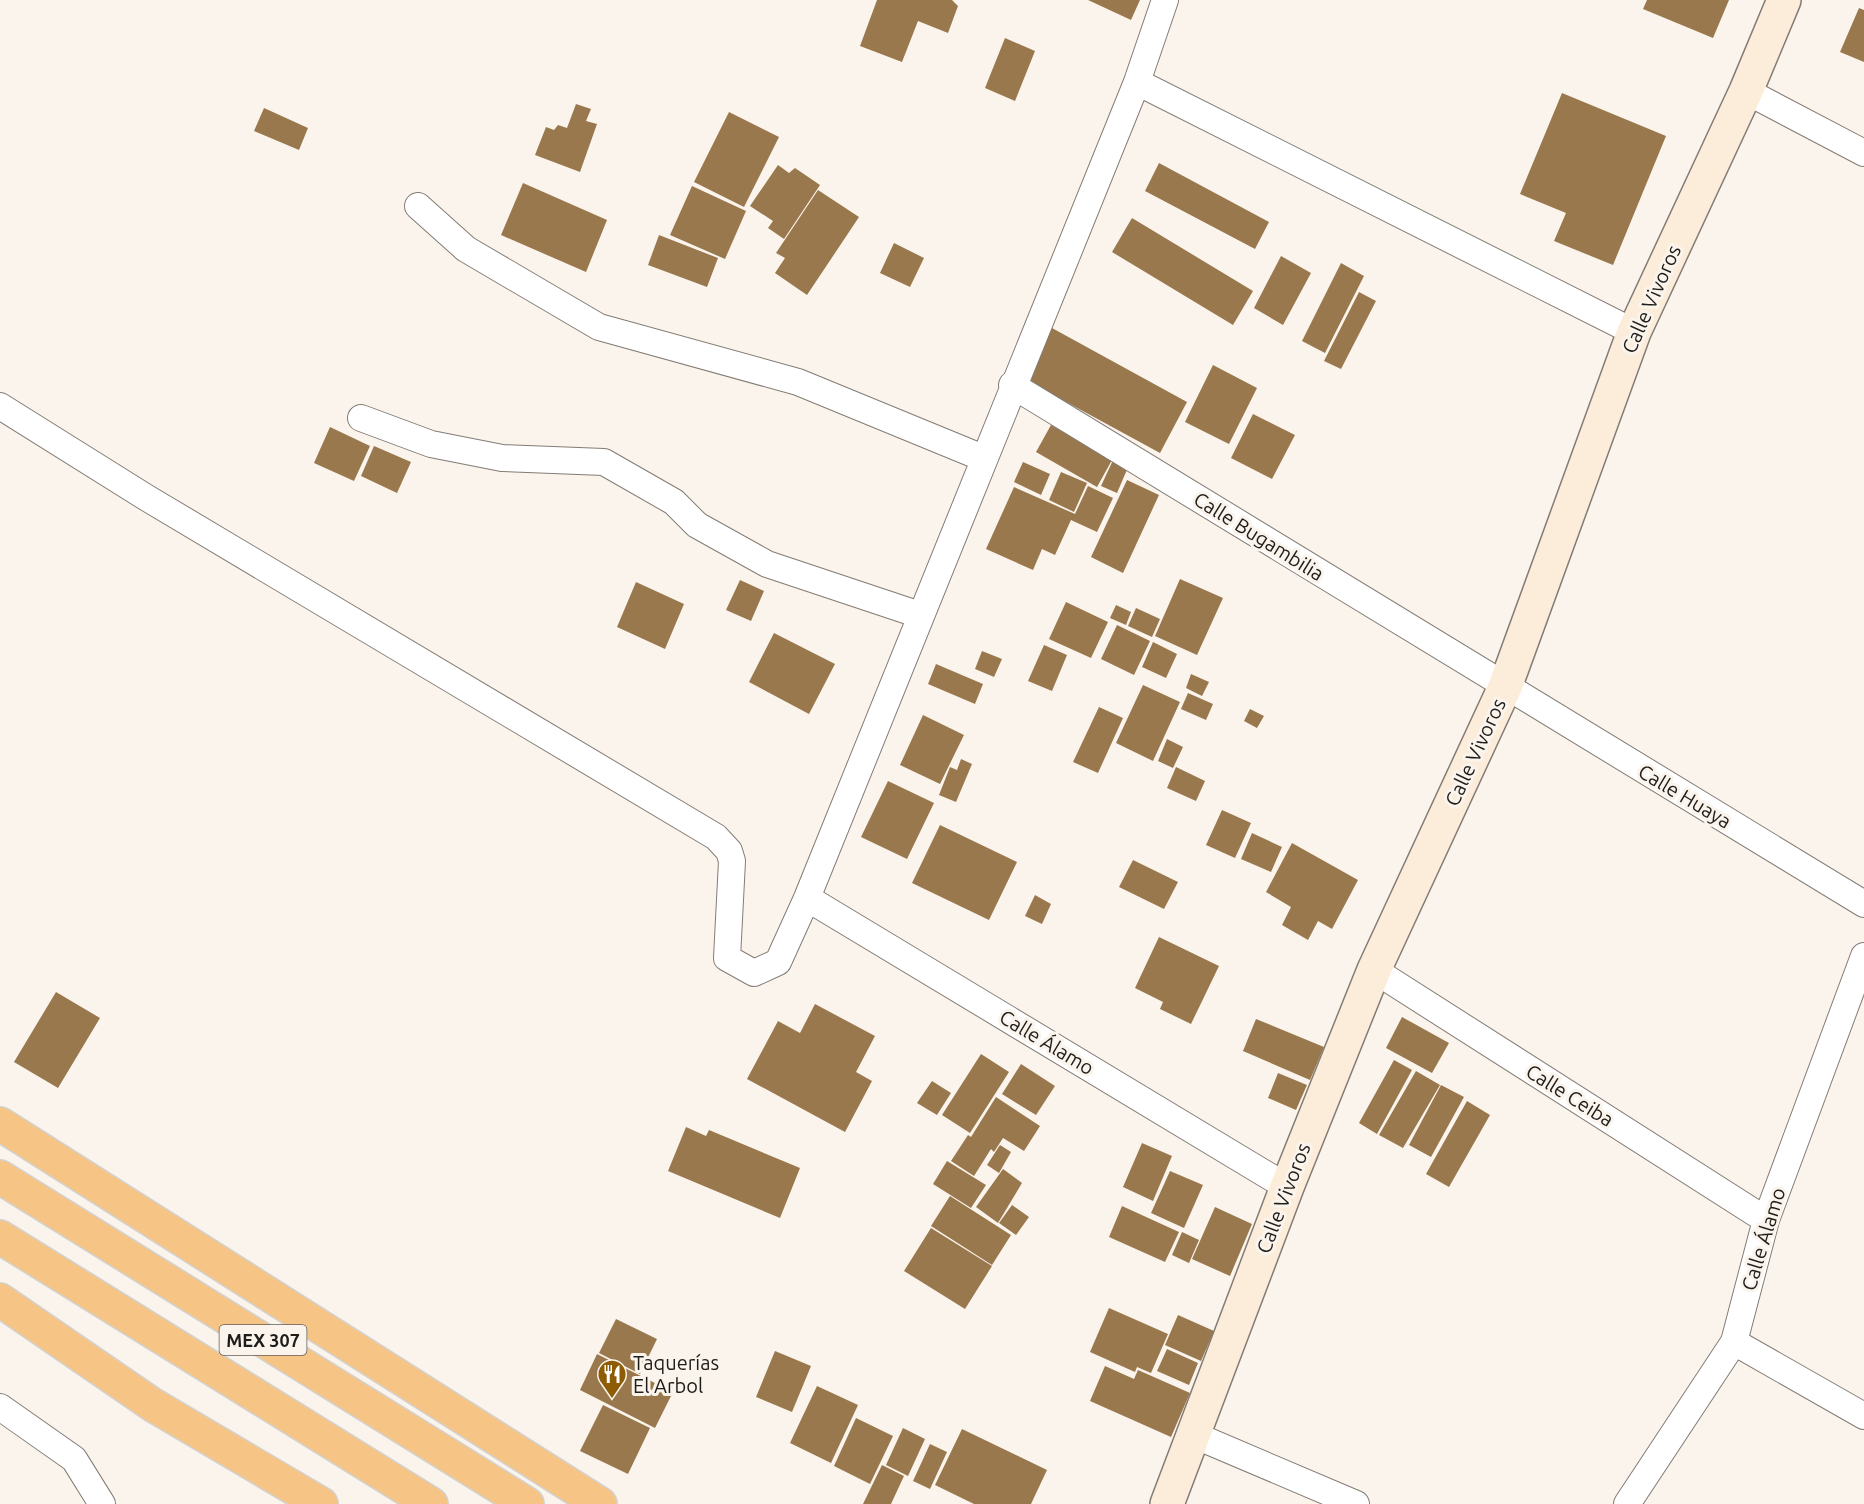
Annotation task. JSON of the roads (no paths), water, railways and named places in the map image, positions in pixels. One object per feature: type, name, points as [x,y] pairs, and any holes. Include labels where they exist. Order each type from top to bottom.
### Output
[{"type":"highway","points":[[0,1125],[600,1504]]},
{"type":"highway","name":"MEX 307","points":[[0,1177],[527,1504]]},
{"type":"highway","name":"MEX 307","points":[[0,1237],[431,1504]]},
{"type":"highway","points":[[0,1300],[153,1405],[321,1504]]},
{"type":"street","points":[[0,406],[147,498],[716,837],[729,851],[732,861],[728,958],[754,973],[778,962],[807,898],[1012,385],[1137,82],[1165,0]]},
{"type":"street","name":"Calle Vivoros","points":[[1167,1504],[1287,1187],[1374,970],[1505,687],[1634,332],[1746,91],[1784,0]]},
{"type":"street","points":[[1137,82],[1634,332]]},
{"type":"street","points":[[1746,91],[1864,153]]},
{"type":"street","points":[[418,206],[466,249],[599,327],[798,382],[983,458]]},
{"type":"street","name":"Calle Bugambilia","points":[[1012,385],[1505,687]]},
{"type":"street","points":[[361,418],[431,444],[502,458],[604,462],[674,502],[697,525],[766,564],[920,615]]},
{"type":"street","name":"Calle Huaya","points":[[1505,687],[1864,904]]},
{"type":"street","name":"Calle Álamo","points":[[807,898],[1287,1187]]},
{"type":"street","name":"Calle Álamo","points":[[1627,1504],[1734,1342],[1766,1220],[1864,956]]},
{"type":"street","name":"Calle Ceiba","points":[[1374,970],[1766,1220]]},
{"type":"street","points":[[1734,1342],[1864,1416]]},
{"type":"street","points":[[0,1407],[74,1459],[102,1504]]},
{"type":"street","points":[[1194,1435],[1356,1504]]},
{"type":"place","name":"Taquerías El Arbol","points":[[612,1400]]}]
